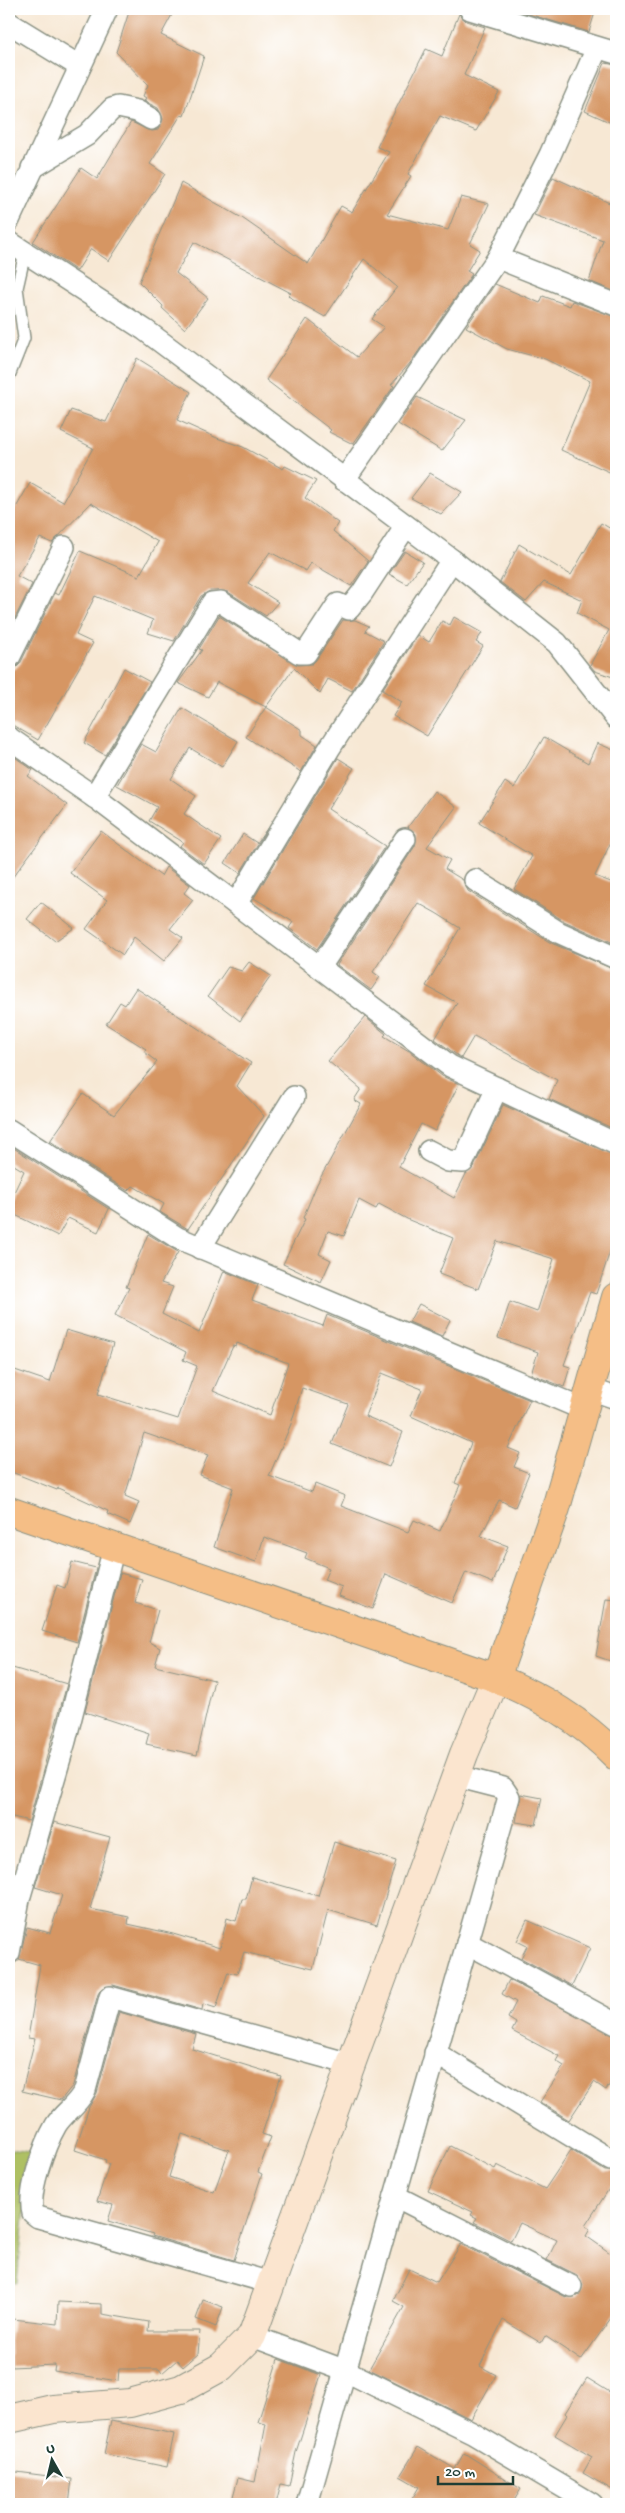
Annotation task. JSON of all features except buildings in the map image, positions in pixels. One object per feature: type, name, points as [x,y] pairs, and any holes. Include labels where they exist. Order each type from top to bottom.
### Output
[{"type":"highway","points":[[496,1678],[556,1508],[616,1297]]},
{"type":"highway","points":[[10,1517],[114,1547],[496,1678],[533,1694],[571,1716],[615,1755]]},
{"type":"main road","points":[[9,2419],[53,2409],[130,2403],[181,2389],[221,2367],[252,2336],[460,1765],[496,1678]]},
{"type":"street","points":[[9,220],[107,9]]},
{"type":"street","points":[[344,480],[498,258],[550,155],[607,50],[470,9]]},
{"type":"street","points":[[9,24],[79,66]]},
{"type":"street","points":[[32,168],[87,135],[105,115],[118,107],[137,111],[150,119]]},
{"type":"street","points":[[17,248],[145,330],[452,560],[557,643],[616,718]]},
{"type":"street","points":[[498,258],[616,304]]},
{"type":"street","points":[[94,798],[212,603],[221,602],[299,653],[306,653],[338,604],[349,609],[362,593],[406,526]]},
{"type":"street","points":[[9,658],[64,547]]},
{"type":"street","points":[[236,904],[329,749],[452,560]]},
{"type":"street","points":[[9,738],[94,798],[450,1066],[616,1144]]},
{"type":"street","points":[[320,968],[405,839]]},
{"type":"street","points":[[475,880],[558,932],[616,958]]},
{"type":"street","points":[[430,1151],[448,1161],[463,1162],[497,1088]]},
{"type":"street","points":[[200,1248],[294,1097]]},
{"type":"street","points":[[9,1130],[178,1238],[200,1248],[587,1400],[616,1398]]},
{"type":"street","points":[[9,1953],[19,1899],[65,1741],[114,1547]]},
{"type":"street","points":[[307,2504],[509,1797],[503,1788],[460,1765]]},
{"type":"street","points":[[467,1943],[616,2024]]},
{"type":"street","points":[[271,2283],[38,2217],[32,2213],[31,2201],[43,2154],[57,2124],[78,2103],[85,2090],[110,1997],[350,2064]]},
{"type":"street","points":[[435,2053],[611,2160]]},
{"type":"street","points":[[395,2196],[571,2286]]},
{"type":"street","points":[[252,2336],[346,2371],[472,2433],[592,2504]]},
{"type":"lane","points":[[9,376],[24,338],[17,288],[17,248]]},
{"type":"green space","points":[[9,2149],[31,2152],[17,2283],[9,2282]]}]
